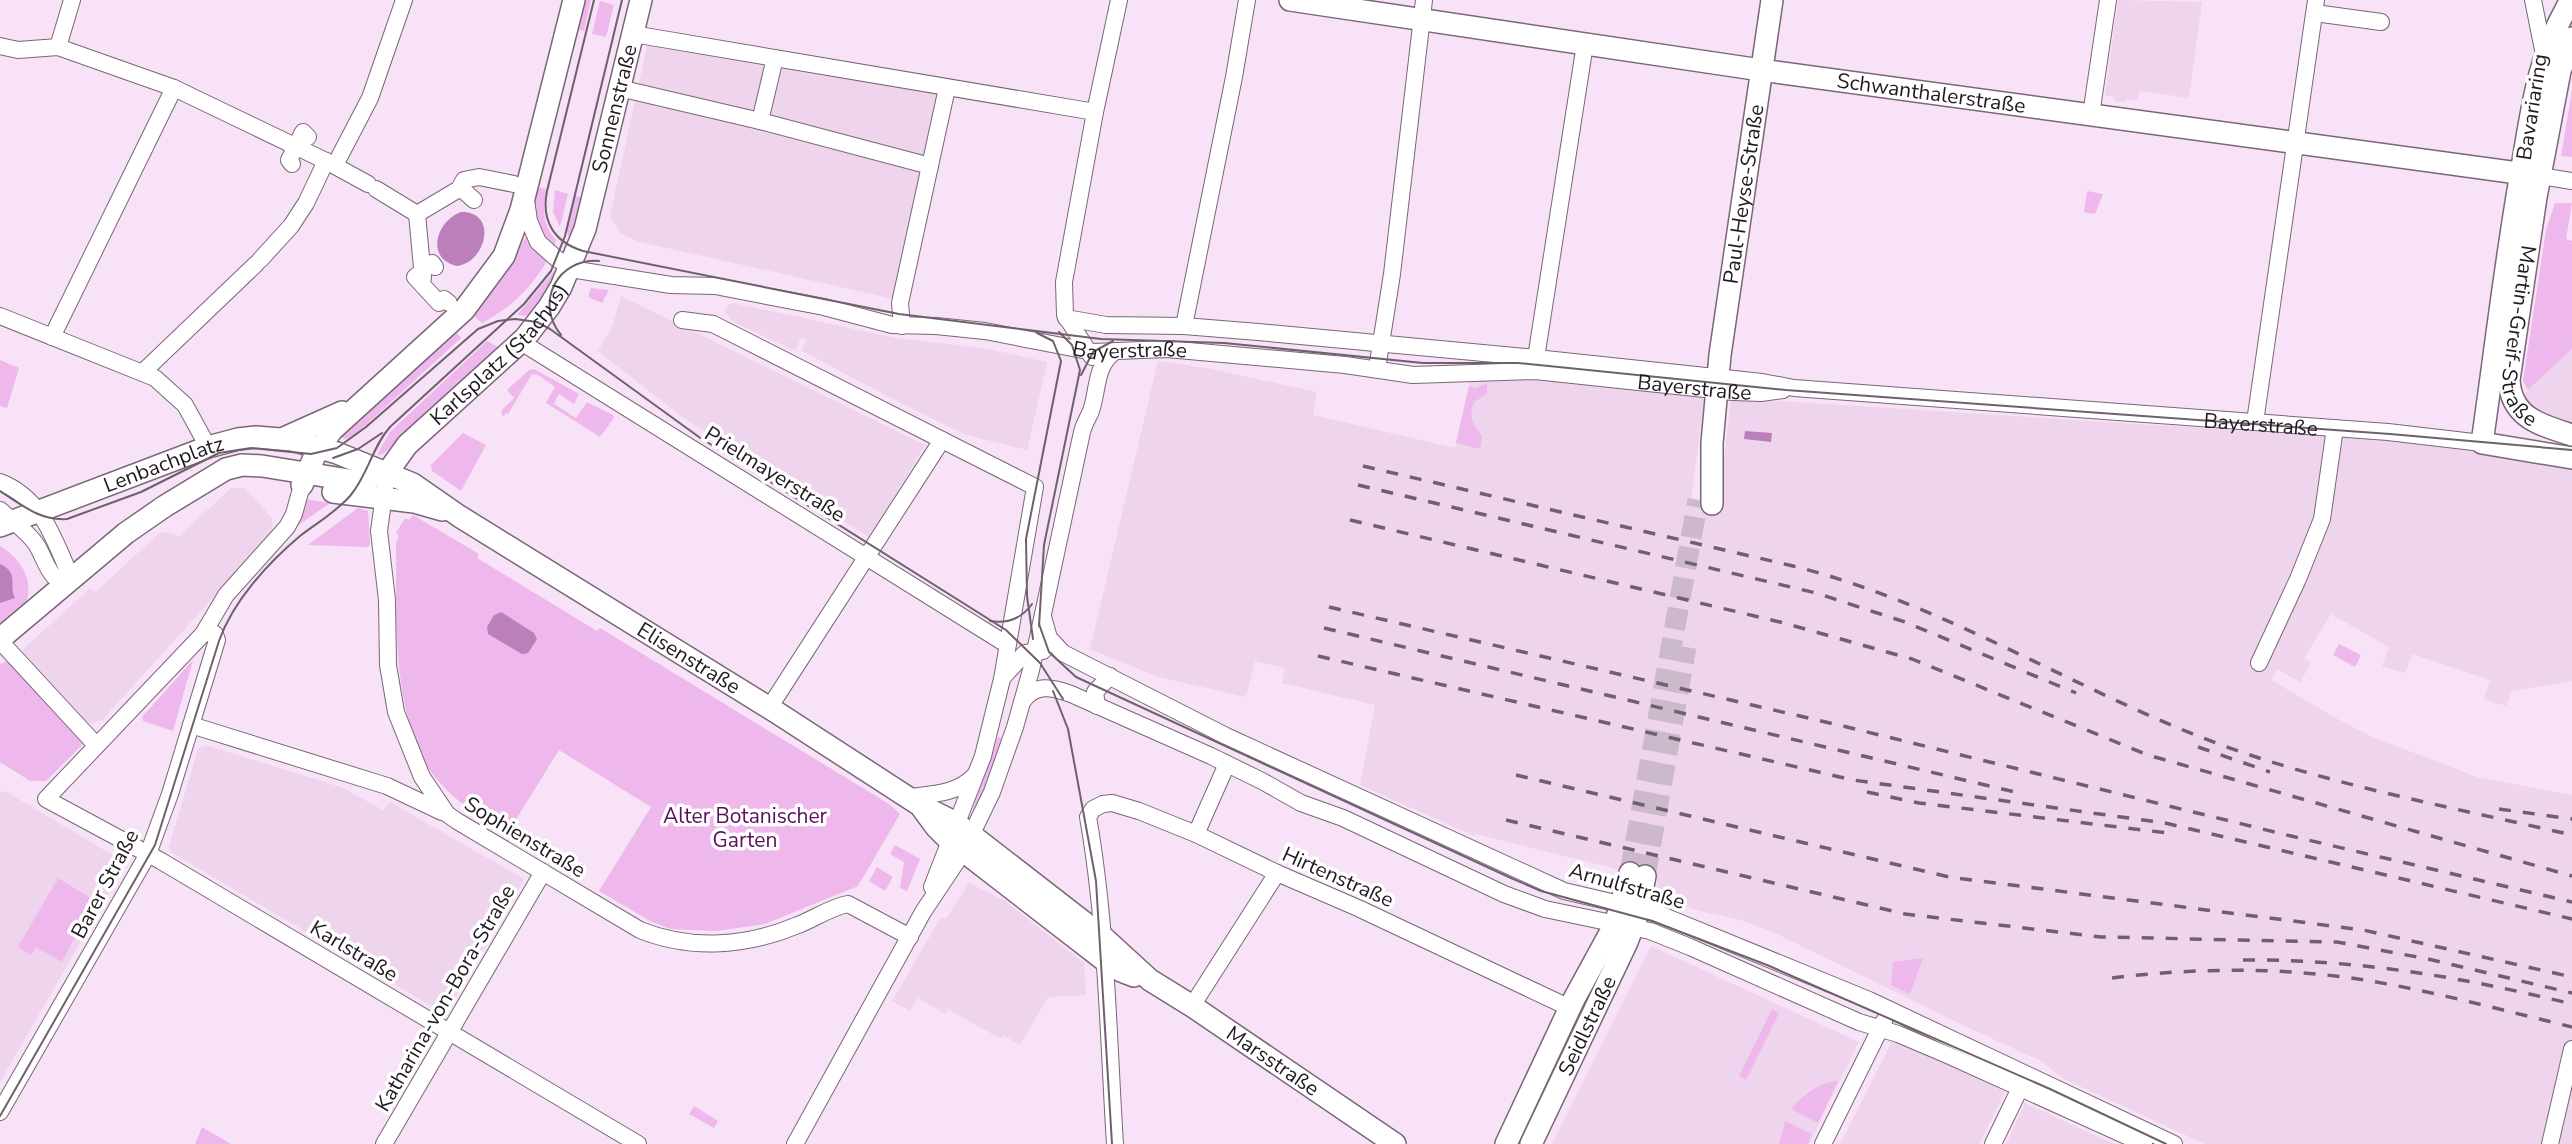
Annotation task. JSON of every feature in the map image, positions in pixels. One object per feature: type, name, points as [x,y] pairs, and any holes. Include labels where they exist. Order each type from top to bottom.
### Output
[{"type":"main road","name":"Sonnenstraße","points":[[587,218],[641,0]]},
{"type":"main road","name":"Schwanthalerstraße","points":[[1290,0],[1423,9],[1585,44],[2530,175]]},
{"type":"main road","name":"Paul-Heyse-Straße","points":[[1705,502],[1717,383],[1772,0]]},
{"type":"main road","points":[[2544,55],[2571,0]]},
{"type":"main road","points":[[305,479],[320,447],[332,430],[464,310],[488,280],[510,244],[520,185],[568,1]]},
{"type":"main road","name":"Bavariaring","points":[[2530,175],[2572,38]]},
{"type":"main road","name":"Bavariaring","points":[[2530,175],[2539,73],[2544,55]]},
{"type":"main road","name":"Martin-Greif-Straße","points":[[2530,175],[2509,386],[2514,404],[2523,415],[2566,433]]},
{"type":"main road","name":"Martin-Greif-Straße","points":[[2483,439],[2530,175]]},
{"type":"main road","name":"Karlsplatz (Stachus)","points":[[387,473],[407,444],[521,342],[549,307],[569,267],[587,218]]},
{"type":"main road","points":[[284,438],[325,421],[368,397]]},
{"type":"main road","name":"Lenbachplatz","points":[[4,519],[39,510],[208,447],[247,437],[284,438],[320,447],[387,473]]},
{"type":"main road","name":"Bayerstraße","points":[[2483,439],[2572,458]]},
{"type":"main road","name":"Lenbachplatz","points":[[0,640],[152,514],[226,469],[242,465],[262,466],[382,498]]},
{"type":"main road","name":"Lenbachplatz","points":[[305,479],[359,481],[387,473]]},
{"type":"main road","name":"Elisenstraße","points":[[387,473],[413,484],[459,516],[914,800],[936,827],[960,838],[1103,937]]},
{"type":"main road","name":"Elisenstraße","points":[[382,498],[421,504],[459,516]]},
{"type":"main road","name":"Elisenstraße","points":[[960,838],[1104,960]]},
{"type":"main road","points":[[1628,915],[1638,874]]},
{"type":"main road","name":"Seidlstraße","points":[[1506,1144],[1570,1008],[1602,948],[1628,915]]},
{"type":"main road","name":"Seidlstraße","points":[[1531,1144],[1628,915]]},
{"type":"main road","name":"Marsstraße","points":[[1103,937],[1150,980],[1395,1144]]},
{"type":"main road","name":"Marsstraße","points":[[1104,960],[1121,971],[1150,980]]},
{"type":"street","points":[[58,47],[72,0]]},
{"type":"street","points":[[144,372],[232,290],[291,226],[330,163],[345,145],[376,83],[404,0]]},
{"type":"street","points":[[1100,371],[1066,318],[1063,308],[1064,282],[1095,112],[1119,0]]},
{"type":"street","points":[[1184,327],[1247,0]]},
{"type":"street","points":[[2091,115],[2108,0]]},
{"type":"street","name":"Bavariaring","points":[[2533,0],[2544,55]]},
{"type":"street","points":[[2255,422],[2316,6],[2381,22]]},
{"type":"street","points":[[1377,369],[1393,262],[1423,9]]},
{"type":"street","points":[[633,34],[1095,112]]},
{"type":"street","points":[[1536,358],[1585,44]]},
{"type":"street","points":[[0,46],[18,50],[58,47],[174,88],[330,163],[417,214],[430,274]]},
{"type":"street","points":[[760,121],[775,58]]},
{"type":"street","points":[[52,337],[174,88]]},
{"type":"street","points":[[620,88],[760,121],[930,166]]},
{"type":"street","points":[[902,326],[900,303],[947,88]]},
{"type":"street","name":"Schwanthalerstraße","points":[[2530,175],[2572,181]]},
{"type":"street","points":[[417,214],[472,192],[464,180],[480,177],[520,185]]},
{"type":"street","name":"Bayerstraße","points":[[520,185],[528,221],[535,237],[549,253],[569,267],[671,285],[715,286],[824,307],[884,324],[985,331],[1088,352],[1167,349],[1377,369],[1413,375],[1535,371],[1717,383]]},
{"type":"street","points":[[403,273],[430,274]]},
{"type":"street","points":[[430,274],[415,277],[439,303],[444,299],[449,303]]},
{"type":"street","points":[[0,316],[144,372],[168,387],[185,405],[208,447]]},
{"type":"street","name":"Bayerstraße","points":[[1066,318],[1106,325],[1184,327],[1536,358],[1717,383],[1761,393],[1794,388],[2483,439]]},
{"type":"street","points":[[682,320],[713,324],[1035,488],[1002,679],[960,838]]},
{"type":"street","name":"Prielmayerstraße","points":[[521,342],[1006,644]]},
{"type":"street","points":[[795,1144],[910,937],[960,838],[992,792],[1012,737],[1035,651],[1077,451],[1092,409],[1100,371],[1105,360],[1114,353]]},
{"type":"street","points":[[2259,663],[2322,519],[2335,428]]},
{"type":"street","points":[[769,708],[942,440]]},
{"type":"street","name":"Sophienstraße","points":[[387,473],[379,531],[387,600],[388,666],[392,693],[404,737],[422,777],[447,814],[640,930],[663,940],[714,944],[768,937],[846,904],[853,905],[910,937]]},
{"type":"street","points":[[0,640],[96,745],[203,634],[226,595],[287,527],[296,509],[305,479]]},
{"type":"street","points":[[0,482],[17,490],[39,510],[68,581]]},
{"type":"street","name":"Lenbachplatz","points":[[4,519],[36,544],[52,576],[68,581]]},
{"type":"street","name":"Arnulfstraße","points":[[1043,617],[1051,641],[1071,658]]},
{"type":"street","name":"Barer Straße","points":[[0,1112],[148,854],[218,640],[215,634],[210,632],[203,634]]},
{"type":"street","points":[[1002,679],[1021,655],[1035,651]]},
{"type":"street","name":"Arnulfstraße","points":[[1035,651],[1071,658],[1222,734],[1564,891],[1889,1010],[2144,1144]]},
{"type":"street","points":[[1097,706],[1095,692],[1110,676]]},
{"type":"street","name":"Arnulfstraße","points":[[1020,710],[1032,691],[1049,687],[1227,764],[1262,780],[1301,803],[1343,818],[1504,894],[1545,909],[1579,916],[1628,915],[1690,947],[1859,1022],[2024,1081],[2174,1144]]},
{"type":"street","points":[[995,710],[1003,715],[1020,710]]},
{"type":"street","points":[[191,725],[387,786],[447,814]]},
{"type":"street","points":[[989,731],[1012,737]]},
{"type":"street","name":"Karlstraße","points":[[96,745],[46,799],[148,854],[638,1144]]},
{"type":"street","points":[[1196,834],[1227,764]]},
{"type":"street","points":[[914,800],[965,785],[978,771]]},
{"type":"street","name":"Hirtenstraße","points":[[1103,937],[1096,864],[1088,817],[1097,807],[1111,803],[1196,834],[1570,1008]]},
{"type":"street","name":"Katharina-von-Bora-Straße","points":[[384,1144],[543,872]]},
{"type":"street","points":[[1192,1006],[1277,873]]},
{"type":"street","name":"Seidlstraße","points":[[1579,916],[1602,948]]},
{"type":"street","points":[[1103,937],[1115,1144]]},
{"type":"street","points":[[1823,1144],[1889,1010]]},
{"type":"street","points":[[2550,1144],[2572,1049]]},
{"type":"street","points":[[1993,1144],[2024,1081]]},
{"type":"shaded area","points":[[2118,0],[2202,2],[2189,98],[2140,91],[2138,100],[2126,99],[2125,102],[2114,101],[2114,97],[2105,95]]},
{"type":"shaded area","points":[[649,37],[938,92],[899,300],[640,242],[621,234],[610,216]]},
{"type":"shaded area","points":[[461,212],[473,214],[480,219],[484,237],[475,256],[457,266],[441,256],[438,240],[445,223]]},
{"type":"shaded area","points":[[621,296],[925,445],[870,538],[685,419],[598,351],[612,327]]},
{"type":"shaded area","points":[[733,303],[896,338],[988,349],[1047,362],[1027,450],[966,435],[895,400],[802,351],[806,340],[801,338],[795,351],[732,321],[725,311],[727,306]]},
{"type":"shaded area","points":[[2572,349],[2572,428],[2537,416],[2520,398]]},
{"type":"shaded area","points":[[1158,361],[1206,368],[1317,392],[1313,415],[1455,448],[1471,376],[1514,373],[1705,394],[1691,498],[1719,505],[1731,398],[2341,437],[2466,448],[2572,464],[2572,681],[2512,691],[2506,706],[2484,699],[2490,680],[2412,654],[2405,673],[2382,666],[2389,647],[2331,614],[2304,658],[2311,663],[2300,682],[2277,669],[2271,680],[2370,736],[2477,777],[2572,795],[2572,1144],[2205,1144],[2062,1078],[2041,1061],[1777,934],[1741,920],[1696,910],[1661,898],[1657,891],[1657,879],[1475,834],[1474,836],[1360,785],[1375,705],[1282,683],[1285,668],[1255,661],[1246,697],[1159,677],[1090,649]]},
{"type":"shaded area","points":[[1745,431],[1772,433],[1771,442],[1744,439]]},
{"type":"shaded area","points":[[231,488],[245,488],[272,518],[273,532],[102,720],[87,724],[19,653],[90,588],[96,592],[160,532],[178,537]]},
{"type":"shaded area","points":[[0,564],[12,575],[15,598],[0,603]]},
{"type":"shaded area","points":[[501,612],[534,633],[537,639],[528,653],[522,654],[488,634],[487,627],[494,615]]},
{"type":"shaded area","points":[[205,745],[341,787],[383,810],[390,802],[524,879],[445,1014],[171,852],[169,847],[198,749]]},
{"type":"shaded area","points":[[5,791],[126,863],[0,1082],[0,793]]},
{"type":"shaded area","points":[[969,883],[1005,901],[1084,963],[1086,995],[1048,997],[1020,1045],[1003,1035],[1001,1039],[948,1009],[945,1014],[918,998],[910,1011],[892,1001],[941,917],[946,919]]},
{"type":"shaded area","points":[[1651,946],[1859,1042],[1809,1144],[1552,1144]]},
{"type":"shaded area","points":[[1894,1038],[2005,1092],[1979,1144],[1840,1144]]},
{"type":"shaded area","points":[[2025,1103],[2114,1144],[2006,1144]]},
{"type":"green space","points":[[583,0],[591,0],[584,31],[576,29]]},
{"type":"green space","points":[[600,1],[614,5],[606,37],[592,34]]},
{"type":"green space","points":[[2572,91],[2572,157],[2561,156]]},
{"type":"green space","points":[[536,187],[546,189],[545,216],[548,228],[556,240],[553,249],[542,235],[536,221]]},
{"type":"green space","points":[[555,190],[568,194],[560,227],[553,212]]},
{"type":"green space","points":[[2087,191],[2103,194],[2095,214],[2084,212]]},
{"type":"green space","points":[[575,196],[584,198],[573,239],[567,231]]},
{"type":"green space","points":[[2555,203],[2572,203],[2566,239],[2572,241],[2572,349],[2528,390],[2523,381],[2546,230]]},
{"type":"green space","points":[[526,236],[547,261],[519,297],[482,323],[472,314],[503,278]]},
{"type":"green space","points":[[555,270],[558,271],[529,316],[517,315]]},
{"type":"green space","points":[[591,288],[609,290],[602,303],[588,297]]},
{"type":"green space","points":[[456,332],[461,338],[355,435],[345,439],[341,437]]},
{"type":"green space","points":[[487,341],[500,348],[383,454],[377,455],[390,432]]},
{"type":"green space","points":[[0,360],[19,368],[7,408],[0,406]]},
{"type":"green space","points":[[534,369],[579,394],[574,404],[559,394],[554,404],[576,418],[587,402],[613,415],[614,418],[600,437],[546,403],[555,387],[538,375],[532,374],[508,414],[503,417],[501,411],[514,398],[507,390],[529,370]]},
{"type":"green space","points":[[1487,383],[1487,394],[1474,402],[1471,412],[1474,424],[1482,436],[1480,449],[1456,443],[1469,386],[1475,388]]},
{"type":"green space","points":[[463,433],[486,445],[461,491],[432,471],[431,465]]},
{"type":"green space","points":[[305,499],[330,503],[293,529]]},
{"type":"green space","points":[[358,508],[368,511],[368,547],[308,545]]},
{"type":"green space","name":"Alter Botanischer Garten","points":[[413,515],[479,554],[477,558],[597,631],[600,628],[889,804],[900,814],[858,886],[765,924],[716,931],[670,929],[650,921],[599,891],[651,807],[559,750],[507,834],[462,804],[424,762],[402,692],[396,617],[396,542],[399,536],[396,533],[405,518],[409,520]]},
{"type":"green space","points":[[0,546],[13,556],[24,570],[28,594],[24,607],[0,632]]},
{"type":"green space","points":[[2339,644],[2361,655],[2355,667],[2333,655]]},
{"type":"green space","points":[[11,660],[86,741],[46,781],[30,781],[0,762],[0,664]]},
{"type":"green space","points":[[193,660],[173,731],[143,721],[142,717]]},
{"type":"green space","points":[[998,737],[1005,739],[977,811],[973,809]]},
{"type":"green space","points":[[895,845],[920,859],[907,891],[900,888],[904,862],[890,854]]},
{"type":"green space","points":[[877,867],[893,877],[885,891],[869,881]]},
{"type":"green space","points":[[58,878],[94,900],[62,962],[36,947],[31,955],[18,947]]},
{"type":"green space","points":[[1923,958],[1910,994],[1891,985],[1893,962]]},
{"type":"green space","points":[[1772,1009],[1779,1013],[1746,1080],[1739,1076]]},
{"type":"green space","points":[[1838,1081],[1818,1123],[1791,1109],[1806,1094]]},
{"type":"green space","points":[[694,1106],[718,1121],[714,1128],[689,1114]]},
{"type":"green space","points":[[1785,1121],[1812,1134],[1808,1144],[1779,1144]]},
{"type":"green space","points":[[202,1127],[231,1144],[195,1144]]},
{"type":"tunnel","points":[[1630,873],[1698,500]]},
{"type":"tunnel","points":[[1645,876],[1686,647]]},
{"type":"tram line","points":[[594,0],[546,202],[548,221],[557,236],[583,251],[899,314],[1101,339],[1224,343],[1423,363],[1518,363],[1786,390],[2390,434],[2572,450]]},
{"type":"tram line","points":[[0,1116],[155,845],[219,641],[242,597],[276,558],[350,496],[390,427],[524,304],[551,271],[565,236],[622,0]]},
{"type":"tram line","points":[[561,335],[553,322],[550,309],[554,284],[572,267],[584,262],[599,261]]},
{"type":"tram line","points":[[0,491],[40,515],[67,519],[141,492],[219,453],[251,448],[311,454],[337,448],[366,427],[478,329],[498,321],[515,319],[537,322],[699,437],[1006,630],[1040,663],[1063,699]]},
{"type":"tram line","points":[[1039,626],[1044,545],[1080,370],[1072,345],[1059,332]]},
{"type":"tram line","points":[[1033,639],[1027,596],[1026,539],[1061,361],[1053,341],[1037,333]]},
{"type":"tram line","points":[[1081,375],[1093,352],[1113,341]]},
{"type":"tram line","points":[[333,458],[358,449],[382,433]]},
{"type":"tram line","points":[[990,621],[1014,619],[1032,604]]},
{"type":"tram line","points":[[1039,624],[1049,652],[1076,677],[1511,878],[1541,891],[1652,921],[1767,965],[2050,1089],[2166,1144]]},
{"type":"tram line","points":[[1053,691],[1068,729],[1096,881],[1112,1144]]},
{"type":"railway","points":[[1363,466],[1793,566],[1847,582],[1899,600],[2152,717],[2247,754],[2385,793],[2572,835]]},
{"type":"railway","points":[[1358,485],[1816,593],[1905,622],[2076,693]]},
{"type":"railway","points":[[1350,520],[1780,622],[1912,659],[2148,755],[2572,876]]},
{"type":"railway","points":[[1329,607],[1847,727],[2572,902]]},
{"type":"railway","points":[[1324,628],[2019,793]]},
{"type":"railway","points":[[1318,656],[1853,780],[2165,823],[2572,919]]},
{"type":"railway","points":[[2198,747],[2270,772]]},
{"type":"railway","points":[[1516,775],[1949,877],[2363,930],[2572,977]]},
{"type":"railway","points":[[1867,792],[1919,803],[2176,834]]},
{"type":"railway","points":[[2499,809],[2572,819]]},
{"type":"railway","points":[[1506,820],[1905,914],[2101,937],[2337,942],[2428,959],[2572,993]]},
{"type":"railway","points":[[2243,960],[2368,966],[2450,978],[2572,1004]]},
{"type":"railway","points":[[2112,978],[2235,970],[2327,975],[2412,989],[2572,1027]]}]
